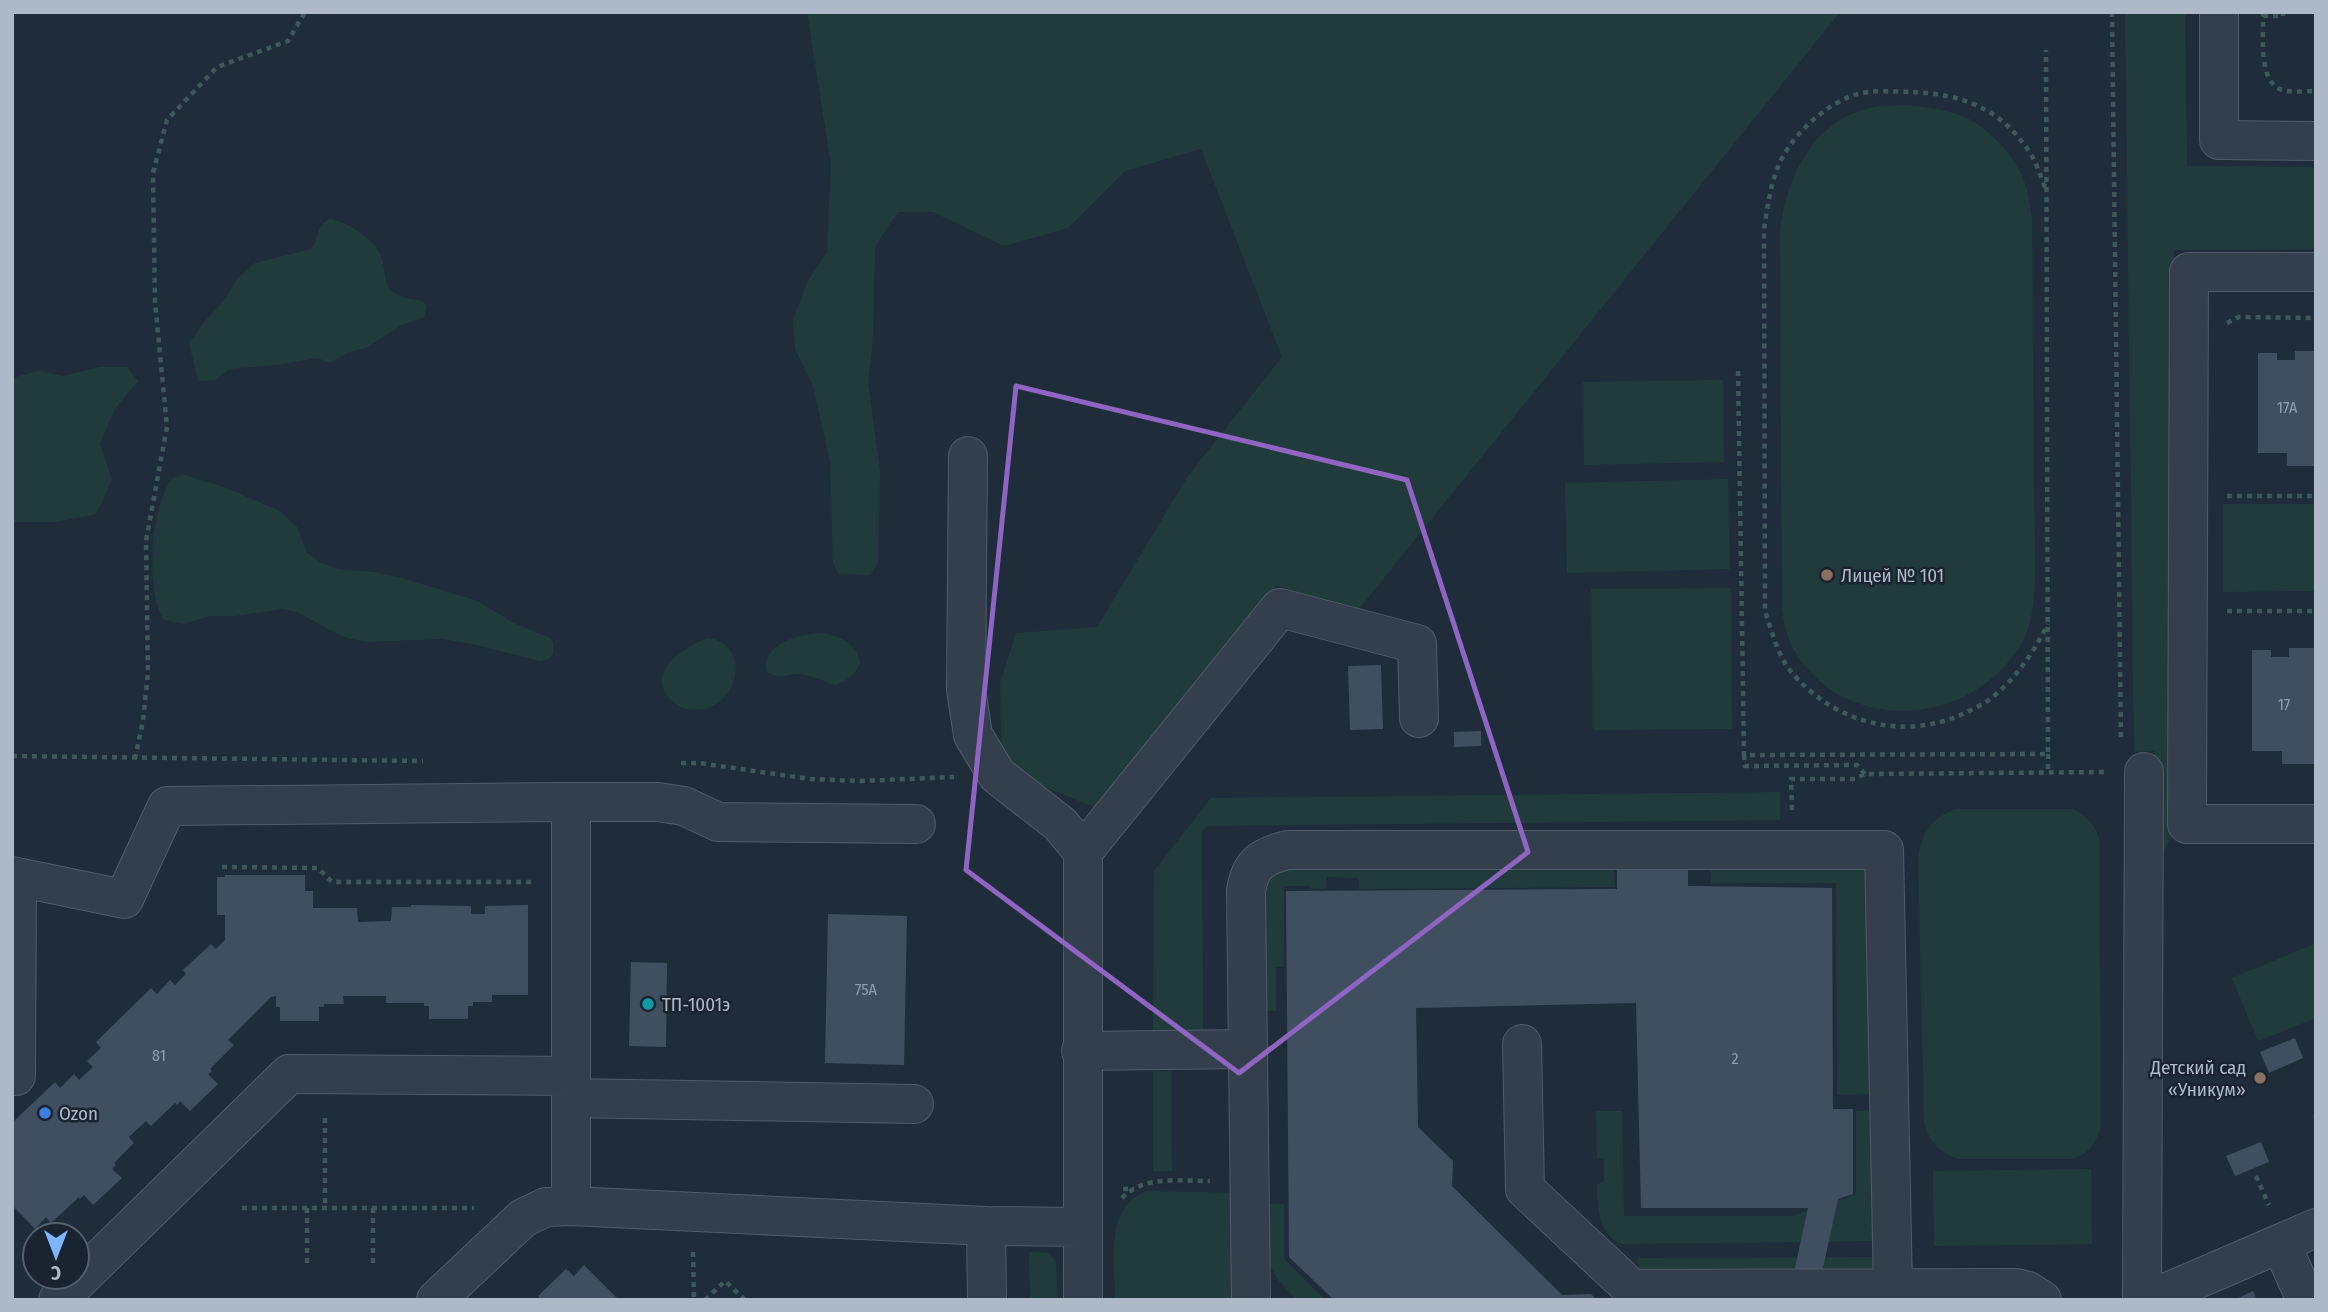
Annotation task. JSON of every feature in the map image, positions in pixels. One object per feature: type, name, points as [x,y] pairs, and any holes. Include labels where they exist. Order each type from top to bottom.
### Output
[{"type":"lane","points":[[2219,12],[2220,140],[2316,141]]},
{"type":"lane","points":[[2316,272],[2189,272],[2187,824],[2316,824]]},
{"type":"lane","points":[[968,456],[966,690],[973,735],[997,775],[1060,824],[1083,852]]},
{"type":"lane","points":[[1083,1300],[1083,852],[1280,608],[1417,644],[1419,718]]},
{"type":"lane","points":[[2133,772],[2142,1300]]},
{"type":"lane","points":[[571,802],[571,1206]]},
{"type":"lane","points":[[12,1076],[16,1076],[14,877],[124,899],[167,806],[658,802],[684,806],[719,822],[916,824]]},
{"type":"lane","points":[[1257,1294],[1249,1182],[1246,891],[1248,878],[1256,865],[1268,854],[1288,850],[1884,850],[1894,1289]]},
{"type":"lane","points":[[1522,1044],[1525,1189],[1632,1289],[2017,1288],[2028,1290],[2042,1300]]},
{"type":"lane","points":[[1081,1051],[1248,1049]]},
{"type":"lane","points":[[58,1300],[289,1074],[914,1104]]},
{"type":"lane","points":[[436,1300],[523,1218],[546,1207],[986,1226],[1082,1227]]},
{"type":"lane","points":[[986,1226],[987,1300]]},
{"type":"lane","points":[[2149,1300],[2316,1228]]},
{"type":"lane","points":[[2281,1244],[2306,1300]]},
{"type":"path","points":[[135,759],[143,721],[148,673],[146,541],[167,427],[155,302],[153,173],[167,120],[217,67],[288,41],[305,12]]},
{"type":"path","points":[[1793,850],[1791,779],[1855,779],[1864,774],[2133,772],[2112,12]]},
{"type":"path","points":[[2283,12],[2283,16],[2263,14],[2267,77],[2274,86],[2285,91],[2316,91]]},
{"type":"path","points":[[2046,50],[2049,773]]},
{"type":"path","points":[[2047,192],[2032,155],[2011,127],[1976,103],[1937,93],[1855,94],[1825,110],[1800,133],[1779,165],[1769,197],[1764,230],[1765,597],[1775,643],[1791,673],[1828,706],[1846,716],[1881,726],[1916,727],[1950,720],[1988,701],[2013,678],[2034,651],[2049,623]]},
{"type":"path","points":[[2221,328],[2239,317],[2316,318]]},
{"type":"path","points":[[1738,371],[1745,766],[1857,765],[1864,774]]},
{"type":"path","points":[[2216,496],[2316,496]]},
{"type":"path","points":[[2216,611],[2316,611]]},
{"type":"path","points":[[1744,755],[2049,754]]},
{"type":"path","points":[[222,867],[318,868],[332,882],[536,882]]},
{"type":"path","points":[[325,1118],[325,1208]]},
{"type":"path","points":[[1119,1202],[1134,1189],[1161,1181],[1249,1182]]},
{"type":"path","points":[[242,1208],[475,1208]]},
{"type":"path","points":[[307,1208],[307,1263]]},
{"type":"path","points":[[373,1208],[373,1266]]},
{"type":"path","points":[[693,1212],[694,1300]]},
{"type":"path","points":[[705,1300],[725,1281],[745,1300]]},
{"type":"highlighted area","points":[[1016,386],[1407,480],[1528,852],[1239,1073],[966,870]]},
{"type":"green space","points":[[807,12],[1840,12],[1355,614],[1277,585],[1094,807],[1040,785],[1002,755],[1000,683],[1016,633],[1097,627],[1188,476],[1282,357],[1201,149],[1125,171],[1068,228],[1004,246],[933,212],[898,212],[875,246],[873,340],[868,382],[880,470],[878,562],[870,575],[839,574],[833,564],[830,462],[813,386],[795,349],[793,319],[808,281],[827,252],[831,165]]},
{"type":"green space","points":[[2125,12],[2185,12],[2187,166],[2316,167],[2316,249],[2174,250],[2172,835],[2157,865],[2154,751],[2134,752]]},
{"type":"green space","points":[[1906,105],[1953,113],[1971,120],[1991,135],[2009,154],[2026,187],[2032,219],[2035,578],[2029,626],[2023,640],[2002,669],[1975,691],[1944,705],[1910,711],[1877,708],[1845,698],[1817,678],[1794,650],[1782,609],[1780,232],[1784,211],[1796,171],[1819,137],[1852,114],[1874,107]]},
{"type":"green space","points":[[330,219],[351,227],[371,242],[380,254],[388,286],[402,297],[423,301],[427,306],[424,317],[402,325],[366,348],[349,352],[329,363],[318,358],[229,369],[215,380],[198,381],[189,343],[221,304],[237,279],[255,263],[311,249],[322,224]]},
{"type":"green space","points":[[100,367],[127,367],[138,381],[115,409],[100,443],[112,480],[96,514],[57,522],[12,522],[12,378],[38,371],[63,376]]},
{"type":"green space","points":[[1723,380],[1724,462],[1584,465],[1583,382]]},
{"type":"green space","points":[[184,475],[224,487],[278,510],[297,527],[307,553],[323,564],[338,569],[402,578],[478,601],[512,622],[548,637],[553,642],[553,654],[540,661],[442,639],[366,642],[343,637],[297,612],[282,609],[235,616],[210,616],[183,624],[164,620],[157,605],[153,578],[155,529],[169,482],[174,477]]},
{"type":"green space","points":[[1728,479],[1730,569],[1567,573],[1565,483]]},
{"type":"green space","points":[[2223,504],[2316,504],[2316,591],[2223,592]]},
{"type":"green space","points":[[1731,588],[1732,729],[1593,730],[1591,589]]},
{"type":"green space","points":[[819,633],[840,638],[856,650],[860,664],[847,679],[836,685],[806,675],[778,676],[767,672],[766,662],[775,648],[792,639]]},
{"type":"green space","points":[[707,638],[722,643],[732,652],[734,679],[719,702],[705,709],[688,709],[673,702],[667,695],[662,685],[662,676],[672,660]]},
{"type":"green space","points":[[1780,792],[1780,820],[1207,826],[1202,832],[1203,1031],[1153,1032],[1154,871],[1211,798]]},
{"type":"green space","points":[[1956,809],[2072,809],[2082,814],[2097,833],[2101,1127],[2090,1148],[2077,1157],[1959,1159],[1936,1146],[1926,1130],[1918,859],[1929,828],[1940,817]]},
{"type":"green space","points":[[1711,862],[1867,867],[1875,1094],[1837,1095],[1836,883],[1711,883]]},
{"type":"green space","points":[[1279,867],[1614,867],[1615,887],[1359,889],[1359,878],[1327,877],[1326,889],[1284,886],[1284,967],[1276,967],[1276,1011],[1262,1011],[1262,888]]},
{"type":"green space","points":[[2316,943],[2316,1018],[2258,1041],[2232,978]]},
{"type":"green space","points":[[1153,1071],[1171,1071],[1172,1171],[1153,1171]]},
{"type":"green space","points":[[1876,1110],[1876,1241],[1621,1244],[1613,1239],[1603,1226],[1597,1184],[1604,1182],[1604,1158],[1597,1158],[1596,1111],[1622,1111],[1624,1216],[1793,1216],[1856,1195],[1856,1111]]},
{"type":"green space","points":[[2091,1169],[2092,1244],[1934,1246],[1933,1171]]},
{"type":"green space","points":[[1146,1191],[1240,1193],[1243,1300],[1115,1300],[1114,1254],[1118,1223],[1123,1210],[1133,1199]]},
{"type":"green space","points":[[1267,1204],[1284,1204],[1284,1259],[1325,1300],[1297,1300],[1278,1280],[1269,1264]]},
{"type":"green space","points":[[1029,1252],[1048,1253],[1056,1261],[1058,1300],[1007,1300],[1030,1298]]},
{"type":"green space","points":[[1877,1257],[1873,1270],[1647,1272],[1640,1269],[1636,1258]]},
{"type":"building","points":[[2295,351],[2316,351],[2316,466],[2287,466],[2287,453],[2258,453],[2258,353],[2277,353],[2277,360],[2295,360]]},
{"type":"building","points":[[2289,648],[2316,648],[2314,764],[2282,764],[2282,751],[2252,751],[2252,650],[2271,650],[2271,657],[2289,657]]},
{"type":"building","points":[[1381,665],[1383,729],[1350,730],[1348,666]]},
{"type":"building","points":[[1481,731],[1481,746],[1454,747],[1454,732]]},
{"type":"building","points":[[1617,869],[1688,869],[1688,886],[1832,888],[1833,1109],[1853,1109],[1853,1194],[1838,1199],[1816,1300],[1788,1300],[1808,1208],[1641,1208],[1636,1003],[1416,1008],[1418,1127],[1453,1161],[1452,1186],[1562,1295],[1591,1294],[1597,1300],[1334,1300],[1289,1257],[1286,891],[1617,889]]},
{"type":"building","points":[[305,875],[305,891],[313,891],[313,908],[357,908],[358,922],[391,921],[392,907],[411,905],[471,906],[471,914],[485,914],[485,906],[528,905],[528,995],[492,995],[492,1002],[473,1002],[473,1006],[468,1006],[468,1019],[429,1019],[429,1006],[424,1006],[424,1003],[386,1003],[386,996],[343,996],[344,1004],[324,1004],[324,1007],[319,1007],[319,1021],[280,1021],[280,1007],[276,1007],[276,996],[271,997],[228,1040],[234,1045],[210,1069],[212,1071],[208,1074],[218,1084],[190,1111],[180,1101],[177,1105],[175,1103],[151,1126],[146,1121],[129,1137],[134,1143],[114,1163],[116,1165],[112,1169],[122,1178],[93,1205],[84,1195],[53,1221],[46,1217],[42,1221],[27,1221],[12,1205],[12,1123],[55,1082],[60,1088],[74,1074],[79,1080],[93,1067],[87,1061],[101,1048],[96,1042],[151,988],[157,994],[170,980],[175,985],[186,974],[183,970],[211,944],[216,949],[225,940],[225,915],[217,915],[217,877]]},
{"type":"building","points":[[828,914],[907,916],[904,1065],[825,1063]]},
{"type":"building","name":"ТП-1001э","points":[[631,962],[667,963],[666,1047],[629,1046]]},
{"type":"building","points":[[2295,1038],[2303,1058],[2269,1073],[2260,1052]]},
{"type":"building","points":[[2261,1142],[2269,1162],[2235,1176],[2226,1156]]},
{"type":"building","points":[[584,1265],[619,1300],[541,1300],[538,1296],[566,1269],[574,1276]]},
{"type":"building","points":[[2253,1291],[2257,1300],[2234,1300]]},
{"type":"place","name":"Лицей № 101","points":[[1827,575]]},
{"type":"place","name":"ТП-1001э","points":[[648,1004]]},
{"type":"place","name":"Детский сад «Уникум»","points":[[2260,1078]]},
{"type":"place","name":"Ozon","points":[[45,1113]]}]
